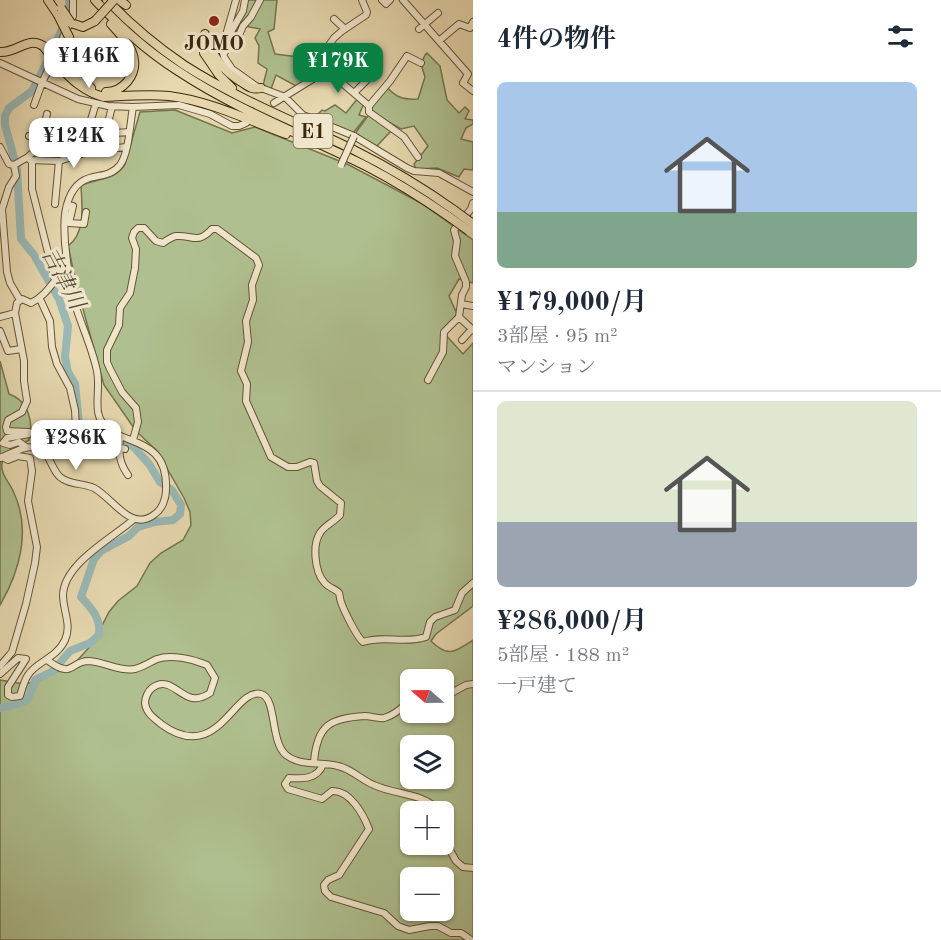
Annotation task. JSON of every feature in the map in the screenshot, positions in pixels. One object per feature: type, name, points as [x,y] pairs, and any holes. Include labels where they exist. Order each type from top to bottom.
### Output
[{"type":"highway","points":[[48,0],[59,8],[71,23],[83,27],[95,21],[114,0]]},
{"type":"highway","points":[[59,8],[78,74],[91,88],[111,92],[118,90],[128,81],[134,64],[130,47],[90,0]]},
{"type":"highway","name":"E1","points":[[95,0],[126,32],[177,71],[236,104],[342,155],[451,213]]},
{"type":"highway","name":"E1","points":[[107,0],[143,34],[177,60],[231,91],[377,162],[426,190],[472,230]]},
{"type":"highway","points":[[205,34],[214,58],[226,72],[252,88],[261,88]]},
{"type":"highway","points":[[0,52],[11,51],[30,42],[38,43],[83,88],[96,95],[104,97],[152,95],[189,99],[220,108],[342,155]]},
{"type":"highway","points":[[204,53],[219,75],[232,88],[275,113]]},
{"type":"street","points":[[34,105],[42,82],[73,16],[74,0]]},
{"type":"street","points":[[236,0],[234,12],[223,40],[224,57],[237,74],[261,88],[285,97],[303,115],[354,136],[407,168],[414,171],[439,173],[473,192]]},
{"type":"street","points":[[224,57],[245,0]]},
{"type":"street","points":[[228,42],[237,40],[260,0]]},
{"type":"street","points":[[274,103],[316,77],[329,45],[345,29],[366,15],[362,0]]},
{"type":"street","points":[[381,0],[386,4],[390,0]]},
{"type":"street","points":[[406,1],[468,74],[464,83],[473,91]]},
{"type":"street","points":[[419,29],[438,13]]},
{"type":"street","points":[[334,19],[345,29]]},
{"type":"street","points":[[440,40],[459,24],[470,28],[473,22]]},
{"type":"street","points":[[418,157],[404,137],[369,112],[369,106],[407,56],[421,63]]},
{"type":"street","points":[[0,63],[78,99],[112,106],[179,105],[210,114],[232,126],[246,123]]},
{"type":"street","points":[[321,66],[369,106]]},
{"type":"street","points":[[341,81],[353,68]]},
{"type":"street","points":[[354,93],[376,70]]},
{"type":"street","points":[[90,123],[96,103]]},
{"type":"street","points":[[109,119],[112,106]]},
{"type":"street","points":[[0,674],[18,658],[26,659],[8,687],[8,695],[12,698],[20,696],[29,673],[57,652],[68,632],[63,598],[64,587],[69,576],[110,536],[134,519],[146,519],[159,511],[166,492],[163,469],[158,457],[144,444],[108,430],[100,419],[97,371],[73,299],[64,233],[67,205],[79,183],[87,178],[108,173],[119,166],[126,147],[133,107]]},
{"type":"street","points":[[47,114],[45,138],[30,159],[32,189],[55,280]]},
{"type":"street","points":[[29,136],[45,138],[129,132]]},
{"type":"street","points":[[341,165],[354,136]]},
{"type":"street","points":[[0,147],[9,164],[14,165],[30,159],[59,161],[91,152],[126,147]]},
{"type":"street","points":[[55,204],[59,161]]},
{"type":"street","points":[[14,165],[15,177],[2,203],[2,248],[10,284],[20,300]]},
{"type":"street","points":[[428,380],[443,352],[444,332],[459,317],[466,282],[455,256],[457,241],[454,230],[471,209],[473,203]]},
{"type":"street","points":[[67,205],[73,206],[69,223],[84,224],[86,212]]},
{"type":"street","points":[[134,440],[138,422],[136,408],[122,392],[107,362],[107,350],[119,325],[120,308],[130,293],[135,268],[136,249],[132,238],[134,232],[138,228],[144,228],[156,241],[163,243],[174,236],[197,239],[204,237],[212,229],[217,229],[256,258],[259,265],[252,285],[253,300],[246,321],[248,342],[241,371],[247,384],[246,401],[267,453],[288,467],[314,463],[320,486],[337,498],[341,504],[340,515],[320,532],[317,540],[316,563],[324,584],[339,593],[346,616],[358,638],[363,642],[375,638],[411,641],[426,637],[430,622],[435,617],[455,610],[462,593],[473,583]]},
{"type":"street","points":[[20,300],[24,299],[31,303],[40,299],[68,267]]},
{"type":"street","points":[[40,299],[50,321],[52,346],[57,364],[70,388],[76,429],[121,447]]},
{"type":"street","points":[[20,300],[15,313],[27,401],[22,412],[8,420],[6,427],[7,431],[29,432],[29,434],[7,438],[3,443],[10,445],[19,442],[26,447]]},
{"type":"street","points":[[461,304],[473,306]]},
{"type":"street","points":[[0,317],[15,313]]},
{"type":"street","points":[[459,317],[472,330],[462,339]]},
{"type":"street","points":[[0,331],[8,351],[21,349]]},
{"type":"street","points":[[120,436],[119,458],[121,466],[128,475]]},
{"type":"street","points":[[1,458],[26,447],[35,447],[45,452],[59,476],[70,482],[94,488],[134,519]]},
{"type":"street","points":[[0,666],[12,652],[26,604],[38,547],[28,501],[32,471],[30,458],[18,456],[8,460],[1,458]]},
{"type":"street","points":[[47,660],[65,670],[91,661],[125,669],[136,669],[166,657],[200,662],[207,665],[215,678],[210,693],[204,697],[190,698],[171,685],[157,685],[150,689],[146,697],[145,706],[150,715],[170,730],[182,735],[196,736],[214,730],[224,723],[247,696],[253,693],[260,694],[265,696],[270,705],[276,740],[285,755],[298,761],[346,768],[382,789],[427,801]]},
{"type":"street","points":[[454,692],[473,684]]},
{"type":"street","points":[[314,762],[315,747],[328,724],[346,717],[383,718],[400,709]]},
{"type":"street","points":[[323,764],[321,771],[316,775],[302,779],[289,778],[285,784],[288,789],[322,799],[332,791],[346,794],[352,799],[369,829],[339,875],[328,880],[324,885],[330,897],[384,913],[398,926],[409,930],[438,926],[451,933],[460,933],[471,940]]},
{"type":"street","points":[[453,855],[463,867],[473,868]]},
{"type":"green space","points":[[247,0],[277,0],[274,29],[268,32],[275,54],[299,57],[309,64],[319,65],[316,75],[298,87],[276,75],[271,89],[263,86],[267,69],[258,63],[259,46],[255,38],[260,29],[245,26],[233,39]]},
{"type":"green space","points":[[427,53],[440,66],[447,100],[459,113],[465,107],[469,111],[465,119],[473,120],[473,124],[466,128],[461,139],[473,142],[473,170],[464,169],[459,177],[437,168],[416,169],[414,164],[428,146],[414,126],[401,129],[371,112],[370,108],[386,86],[400,97],[418,99],[425,77],[421,64]]},
{"type":"green space","points":[[358,98],[364,103],[359,115],[366,117],[353,133],[318,118],[317,115],[322,110],[325,111],[335,105],[346,113]]},
{"type":"green space","points":[[175,110],[232,133],[255,127],[347,164],[421,203],[473,240],[473,283],[459,279],[449,296],[457,314],[443,332],[463,354],[473,343],[473,606],[436,634],[431,641],[442,650],[452,651],[473,640],[473,940],[0,940],[0,680],[24,684],[39,681],[76,662],[93,643],[109,612],[118,601],[137,586],[150,563],[161,553],[183,540],[191,525],[190,512],[184,498],[157,451],[136,431],[104,385],[68,246],[78,234],[82,219],[81,186],[111,176],[125,164],[140,112]]},
{"type":"green space","points":[[370,113],[391,131],[376,147],[354,135]]},
{"type":"green space","points":[[0,361],[9,394],[25,406],[31,426],[29,440],[9,452],[2,463],[4,475],[19,507],[22,536],[18,564],[0,605]]},
{"type":"waterway","name":"吉津川","points":[[0,708],[24,702],[35,680],[53,671],[70,651],[90,643],[99,635],[97,619],[81,597],[94,559],[101,551],[129,536],[138,527],[173,520],[180,514],[181,505],[172,490],[160,482],[149,464],[133,446],[90,433],[79,424],[75,384],[68,372],[65,357],[68,326],[59,299],[34,255],[21,239],[17,169],[5,125],[5,116],[9,108],[32,91],[70,12],[69,0]]},
{"type":"place","name":"JOMO","points":[[214,21]]}]
